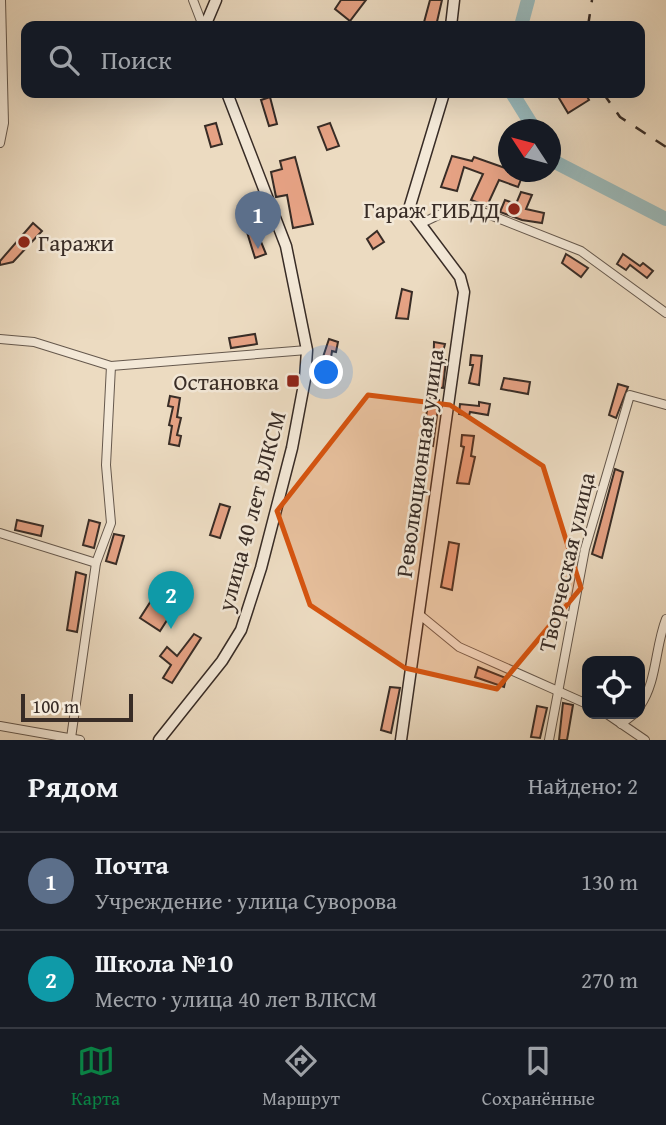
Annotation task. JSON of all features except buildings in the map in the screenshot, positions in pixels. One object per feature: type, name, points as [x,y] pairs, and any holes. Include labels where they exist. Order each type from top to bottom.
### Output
[{"type":"street","points":[[0,143],[4,123],[1,0]]},
{"type":"street","points":[[192,0],[202,21]]},
{"type":"street","points":[[206,21],[216,0]]},
{"type":"street","points":[[451,21],[453,0]]},
{"type":"street","name":"улица 40 лет ВЛКСМ","points":[[159,740],[222,661],[245,618],[292,449],[305,379],[307,350],[286,246],[229,98]]},
{"type":"street","name":"Революционная улица","points":[[401,740],[464,292],[460,276],[409,209],[442,98]]},
{"type":"street","points":[[420,224],[450,210],[475,209],[581,251],[666,313]]},
{"type":"street","points":[[0,339],[34,342],[111,366],[307,350]]},
{"type":"street","points":[[0,726],[76,739],[96,563],[111,523],[106,465],[111,366]]},
{"type":"street","name":"Творческая улица","points":[[549,740],[585,549],[630,395],[666,405]]},
{"type":"street","points":[[0,533],[96,563]]},
{"type":"street","points":[[420,615],[459,647],[582,702]]},
{"type":"street","points":[[645,698],[656,645],[666,619]]},
{"type":"street","points":[[614,719],[645,740]]},
{"type":"street","points":[[621,724],[628,719]]},
{"type":"highlighted area","points":[[368,395],[450,405],[543,466],[581,588],[497,689],[405,668],[310,605],[277,511]]},
{"type":"waterway","points":[[522,21],[528,0]]},
{"type":"waterway","points":[[515,98],[528,119]]},
{"type":"waterway","points":[[561,165],[666,219]]},
{"type":"railway","points":[[589,21],[592,0]]},
{"type":"railway","points":[[607,98],[620,117],[666,147]]},
{"type":"place","name":"Гараж ГИБДД","points":[[514,209]]},
{"type":"place","name":"Гаражи","points":[[24,242]]},
{"type":"place","name":"Почта","points":[[258,249]]},
{"type":"place","name":"Остановка","points":[[293,381]]},
{"type":"place","name":"Школа №10","points":[[171,629]]}]
